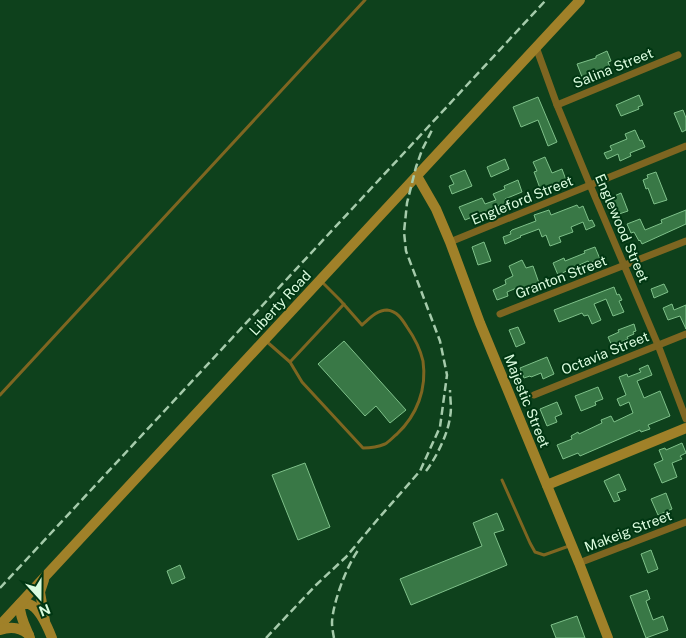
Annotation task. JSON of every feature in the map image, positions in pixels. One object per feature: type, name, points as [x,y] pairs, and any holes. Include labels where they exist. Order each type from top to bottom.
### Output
[{"type":"main road","name":"Liberty Road","points":[[0,625],[580,0]]},
{"type":"main road","name":"Majestic Street","points":[[417,176],[436,209],[450,242],[480,322],[572,544],[608,638]]},
{"type":"main road","points":[[547,485],[686,428]]},
{"type":"main road","points":[[45,578],[40,592],[46,622],[52,638]]},
{"type":"main road","points":[[29,636],[21,616],[20,604],[32,606],[46,622]]},
{"type":"main road","points":[[0,630],[14,627],[23,630],[29,636]]},
{"type":"street","name":"Englewood Street","points":[[536,47],[557,105],[658,345],[686,419]]},
{"type":"street","name":"Salina Street","points":[[557,105],[678,55]]},
{"type":"street","name":"Engleford Street","points":[[450,242],[686,146]]},
{"type":"street","name":"Granton Street","points":[[500,314],[686,241]]},
{"type":"street","name":"Octavia Street","points":[[534,395],[686,334]]},
{"type":"street","name":"Makeig Street","points":[[579,563],[686,522]]},
{"type":"lane","points":[[0,395],[365,0]]},
{"type":"lane","points":[[265,339],[290,362],[302,382],[363,448],[386,444],[404,427],[414,412],[424,386],[422,360],[416,339],[401,318],[394,312],[386,310],[378,312],[362,326],[344,304],[320,280]]},
{"type":"lane","points":[[290,362],[344,304]]},
{"type":"lane","points":[[502,480],[535,552],[544,554],[572,544]]},
{"type":"building","points":[[607,51],[611,61],[608,62],[610,67],[597,72],[598,77],[584,82],[577,64],[596,58],[596,56]]},
{"type":"building","points":[[639,95],[643,105],[638,107],[639,109],[621,116],[616,105]]},
{"type":"building","points":[[538,97],[557,142],[548,146],[538,120],[521,127],[513,107]]},
{"type":"building","points":[[683,110],[686,118],[686,130],[682,132],[674,113]]},
{"type":"building","points":[[635,130],[645,147],[630,153],[631,156],[620,161],[618,154],[607,159],[604,153],[612,150],[610,146],[627,139],[625,134]]},
{"type":"building","points":[[545,157],[552,173],[562,169],[566,180],[541,191],[534,172],[537,171],[533,162]]},
{"type":"building","points":[[505,159],[509,169],[491,177],[487,167]]},
{"type":"building","points":[[465,170],[472,186],[452,194],[449,186],[454,184],[450,176]]},
{"type":"building","points":[[656,172],[667,200],[654,204],[643,180],[648,178],[647,175]]},
{"type":"building","points":[[518,180],[522,192],[505,199],[507,202],[491,209],[492,212],[478,218],[477,215],[465,220],[459,207],[482,198],[485,204],[496,200],[493,194],[505,189],[504,186]]},
{"type":"building","points":[[621,193],[628,211],[619,214],[612,197]]},
{"type":"building","points":[[577,205],[579,208],[583,206],[589,221],[592,220],[595,226],[586,230],[583,222],[571,227],[573,232],[559,237],[561,242],[550,246],[546,235],[542,237],[539,229],[505,244],[503,237],[511,234],[512,230],[536,221],[534,215],[549,210],[551,215]]},
{"type":"building","points":[[686,210],[686,224],[642,244],[634,232],[631,233],[627,224],[640,219],[645,230],[662,223],[661,220]]},
{"type":"building","points":[[484,242],[491,261],[478,265],[472,247]]},
{"type":"building","points":[[595,247],[600,259],[590,263],[588,261],[558,275],[553,263],[564,258],[565,261]]},
{"type":"building","points":[[522,260],[526,268],[533,266],[539,283],[520,290],[519,287],[507,292],[508,296],[497,300],[493,290],[506,284],[505,280],[513,276],[509,266]]},
{"type":"building","points":[[664,284],[668,292],[654,298],[651,289]]},
{"type":"building","points":[[614,287],[617,295],[619,294],[622,300],[619,301],[624,312],[613,316],[606,299],[594,304],[601,320],[592,324],[588,315],[584,316],[582,313],[559,322],[554,310]]},
{"type":"building","points":[[672,304],[674,310],[686,305],[686,329],[680,316],[668,320],[663,308]]},
{"type":"building","points":[[634,324],[636,331],[633,332],[634,334],[627,337],[628,339],[612,346],[608,337],[619,332],[618,330]]},
{"type":"building","points":[[518,327],[525,343],[516,347],[509,330]]},
{"type":"building","points":[[344,341],[406,410],[390,423],[376,406],[365,416],[318,364]]},
{"type":"building","points":[[547,357],[554,374],[543,379],[541,373],[524,378],[520,368]]},
{"type":"building","points":[[648,365],[652,375],[637,381],[644,398],[660,391],[670,416],[648,425],[650,429],[641,432],[640,430],[580,456],[578,453],[563,459],[557,445],[572,439],[571,436],[578,432],[579,434],[602,423],[601,420],[611,416],[614,422],[633,413],[629,402],[620,406],[617,399],[626,395],[619,377],[627,374],[628,377],[641,372],[639,369]]},
{"type":"building","points":[[598,387],[603,399],[595,402],[596,405],[581,411],[575,396]]},
{"type":"building","points":[[557,402],[562,414],[555,417],[557,422],[547,426],[540,409]]},
{"type":"building","points":[[682,443],[686,453],[680,456],[682,459],[672,463],[677,477],[662,483],[654,464],[663,460],[659,450],[665,448],[666,450]]},
{"type":"building","points":[[305,463],[330,527],[298,540],[272,475]]},
{"type":"building","points":[[619,474],[626,490],[617,493],[620,500],[614,502],[604,481]]},
{"type":"building","points":[[666,493],[672,509],[658,515],[651,499]]},
{"type":"building","points":[[497,513],[504,530],[494,533],[507,565],[411,605],[400,579],[482,546],[473,523]]},
{"type":"building","points":[[651,550],[658,569],[648,573],[641,554]]},
{"type":"building","points":[[180,565],[185,578],[172,584],[167,571]]},
{"type":"building","points":[[647,590],[650,599],[646,601],[653,620],[663,616],[668,630],[646,638],[630,596]]},
{"type":"building","points":[[577,616],[585,638],[556,638],[551,625]]},
{"type":"railway","points":[[0,588],[546,0]]},
{"type":"railway","points":[[266,638],[316,585],[346,557],[420,471],[440,427],[447,375],[440,341],[406,251],[404,232],[407,203],[416,167],[433,128]]},
{"type":"railway","points":[[426,471],[434,459],[447,431],[451,411],[450,390]]},
{"type":"railway","points":[[334,638],[332,622],[335,604],[345,574],[359,549]]}]
